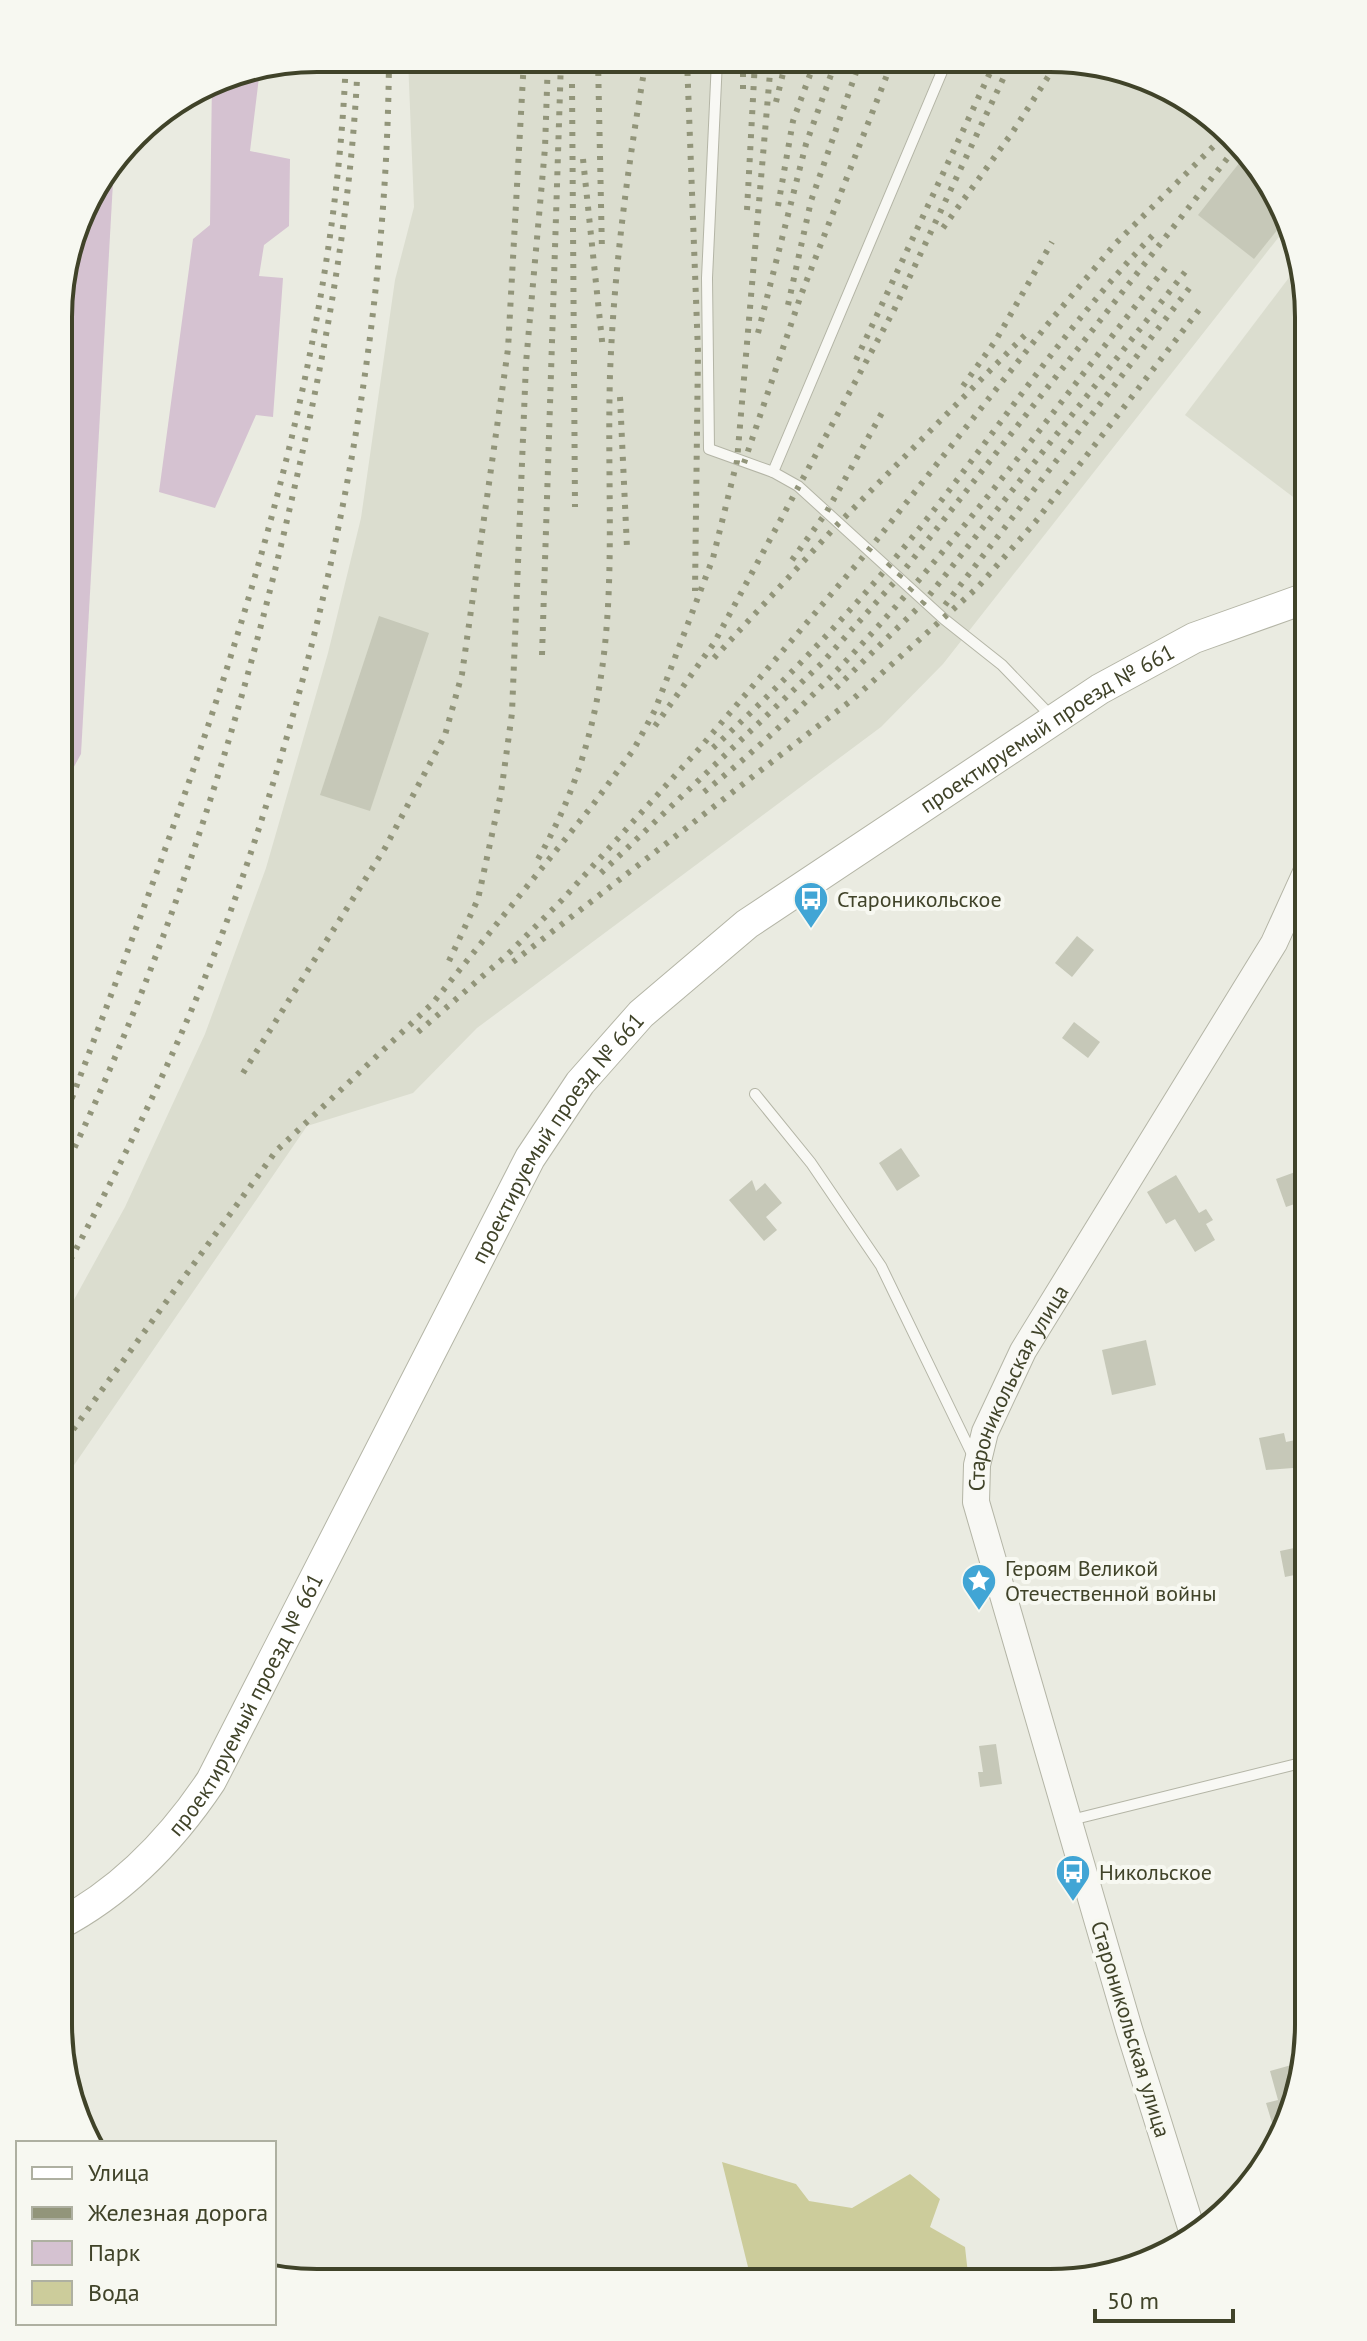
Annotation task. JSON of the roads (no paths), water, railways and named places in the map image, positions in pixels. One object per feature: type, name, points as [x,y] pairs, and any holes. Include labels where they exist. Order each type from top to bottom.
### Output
[{"type":"main road","name":"проектируемый проезд № 661","points":[[72,1917],[144,1866],[186,1819],[211,1781],[530,1158],[580,1083],[652,1003],[747,924],[1053,718],[1194,638],[1295,602]]},
{"type":"street","name":"Староникольская улица","points":[[1190,2225],[976,1502],[977,1465],[990,1420],[1023,1351],[1274,943],[1295,898]]},
{"type":"lane","points":[[716,72],[707,278],[709,449],[773,472],[798,486],[944,619],[1002,665],[1053,718]]},
{"type":"lane","points":[[773,472],[942,72]]},
{"type":"lane","points":[[755,1094],[811,1163],[881,1266],[977,1465]]},
{"type":"lane","points":[[1069,1821],[1294,1765]]},
{"type":"water","points":[[722,2162],[796,2184],[809,2201],[852,2208],[910,2174],[940,2199],[930,2227],[965,2247],[967,2269],[747,2269]]},
{"type":"railway","points":[[687,72],[698,352],[695,591]]},
{"type":"railway","points":[[743,72],[743,89]]},
{"type":"railway","points":[[747,210],[754,72]]},
{"type":"railway","points":[[72,1431],[276,1151],[432,1004],[592,806],[634,749],[655,710],[713,558],[737,461],[770,72]]},
{"type":"railway","points":[[776,102],[783,72]]},
{"type":"railway","points":[[778,206],[793,121],[811,72]]},
{"type":"railway","points":[[758,333],[806,144],[832,72]]},
{"type":"railway","points":[[788,305],[811,201],[856,72]]},
{"type":"railway","points":[[744,463],[801,295],[888,72]]},
{"type":"railway","points":[[856,360],[990,72]]},
{"type":"railway","points":[[655,726],[714,643],[894,310],[1006,72]]},
{"type":"railway","points":[[943,228],[1012,133],[1051,72]]},
{"type":"railway","points":[[72,1097],[204,739],[284,471],[314,335],[335,197],[345,73]]},
{"type":"railway","points":[[72,1152],[166,930],[224,757],[249,670],[293,494],[336,278],[350,168],[357,73]]},
{"type":"railway","points":[[72,1256],[132,1139],[218,946],[269,795],[299,692],[347,483],[364,378],[386,165],[389,73]]},
{"type":"railway","points":[[243,1073],[385,848],[445,735],[462,674],[508,349],[523,73]]},
{"type":"railway","points":[[449,961],[478,899],[501,793],[512,713],[526,363],[545,148],[548,73]]},
{"type":"railway","points":[[542,655],[561,73]]},
{"type":"railway","points":[[598,73],[602,252]]},
{"type":"railway","points":[[538,859],[568,799],[588,739],[600,681],[610,562],[610,374],[615,295],[644,73]]},
{"type":"railway","points":[[572,84],[575,507]]},
{"type":"railway","points":[[418,1032],[506,956],[562,900],[699,749],[868,551],[1115,244],[1219,140]]},
{"type":"railway","points":[[601,873],[822,663],[898,578],[1232,153]]},
{"type":"railway","points":[[583,159],[603,350]]},
{"type":"railway","points":[[713,748],[802,661],[886,569],[1050,356],[1155,233]]},
{"type":"railway","points":[[963,386],[996,340],[1052,242]]},
{"type":"railway","points":[[704,792],[771,735],[894,608],[952,541],[1170,262]]},
{"type":"railway","points":[[836,688],[924,602],[1185,272]]},
{"type":"railway","points":[[945,605],[1191,286]]},
{"type":"railway","points":[[513,962],[853,699],[977,588],[1036,521],[1202,306]]},
{"type":"railway","points":[[714,658],[838,524],[1030,330]]},
{"type":"railway","points":[[620,397],[627,548]]},
{"type":"railway","points":[[792,560],[826,513],[883,411]]},
{"type":"place","name":"Староникольское","points":[[811,930]]},
{"type":"place","name":"Героям Великой Отечественной войны","points":[[979,1612]]},
{"type":"place","name":"Никольское","points":[[1073,1903]]}]
